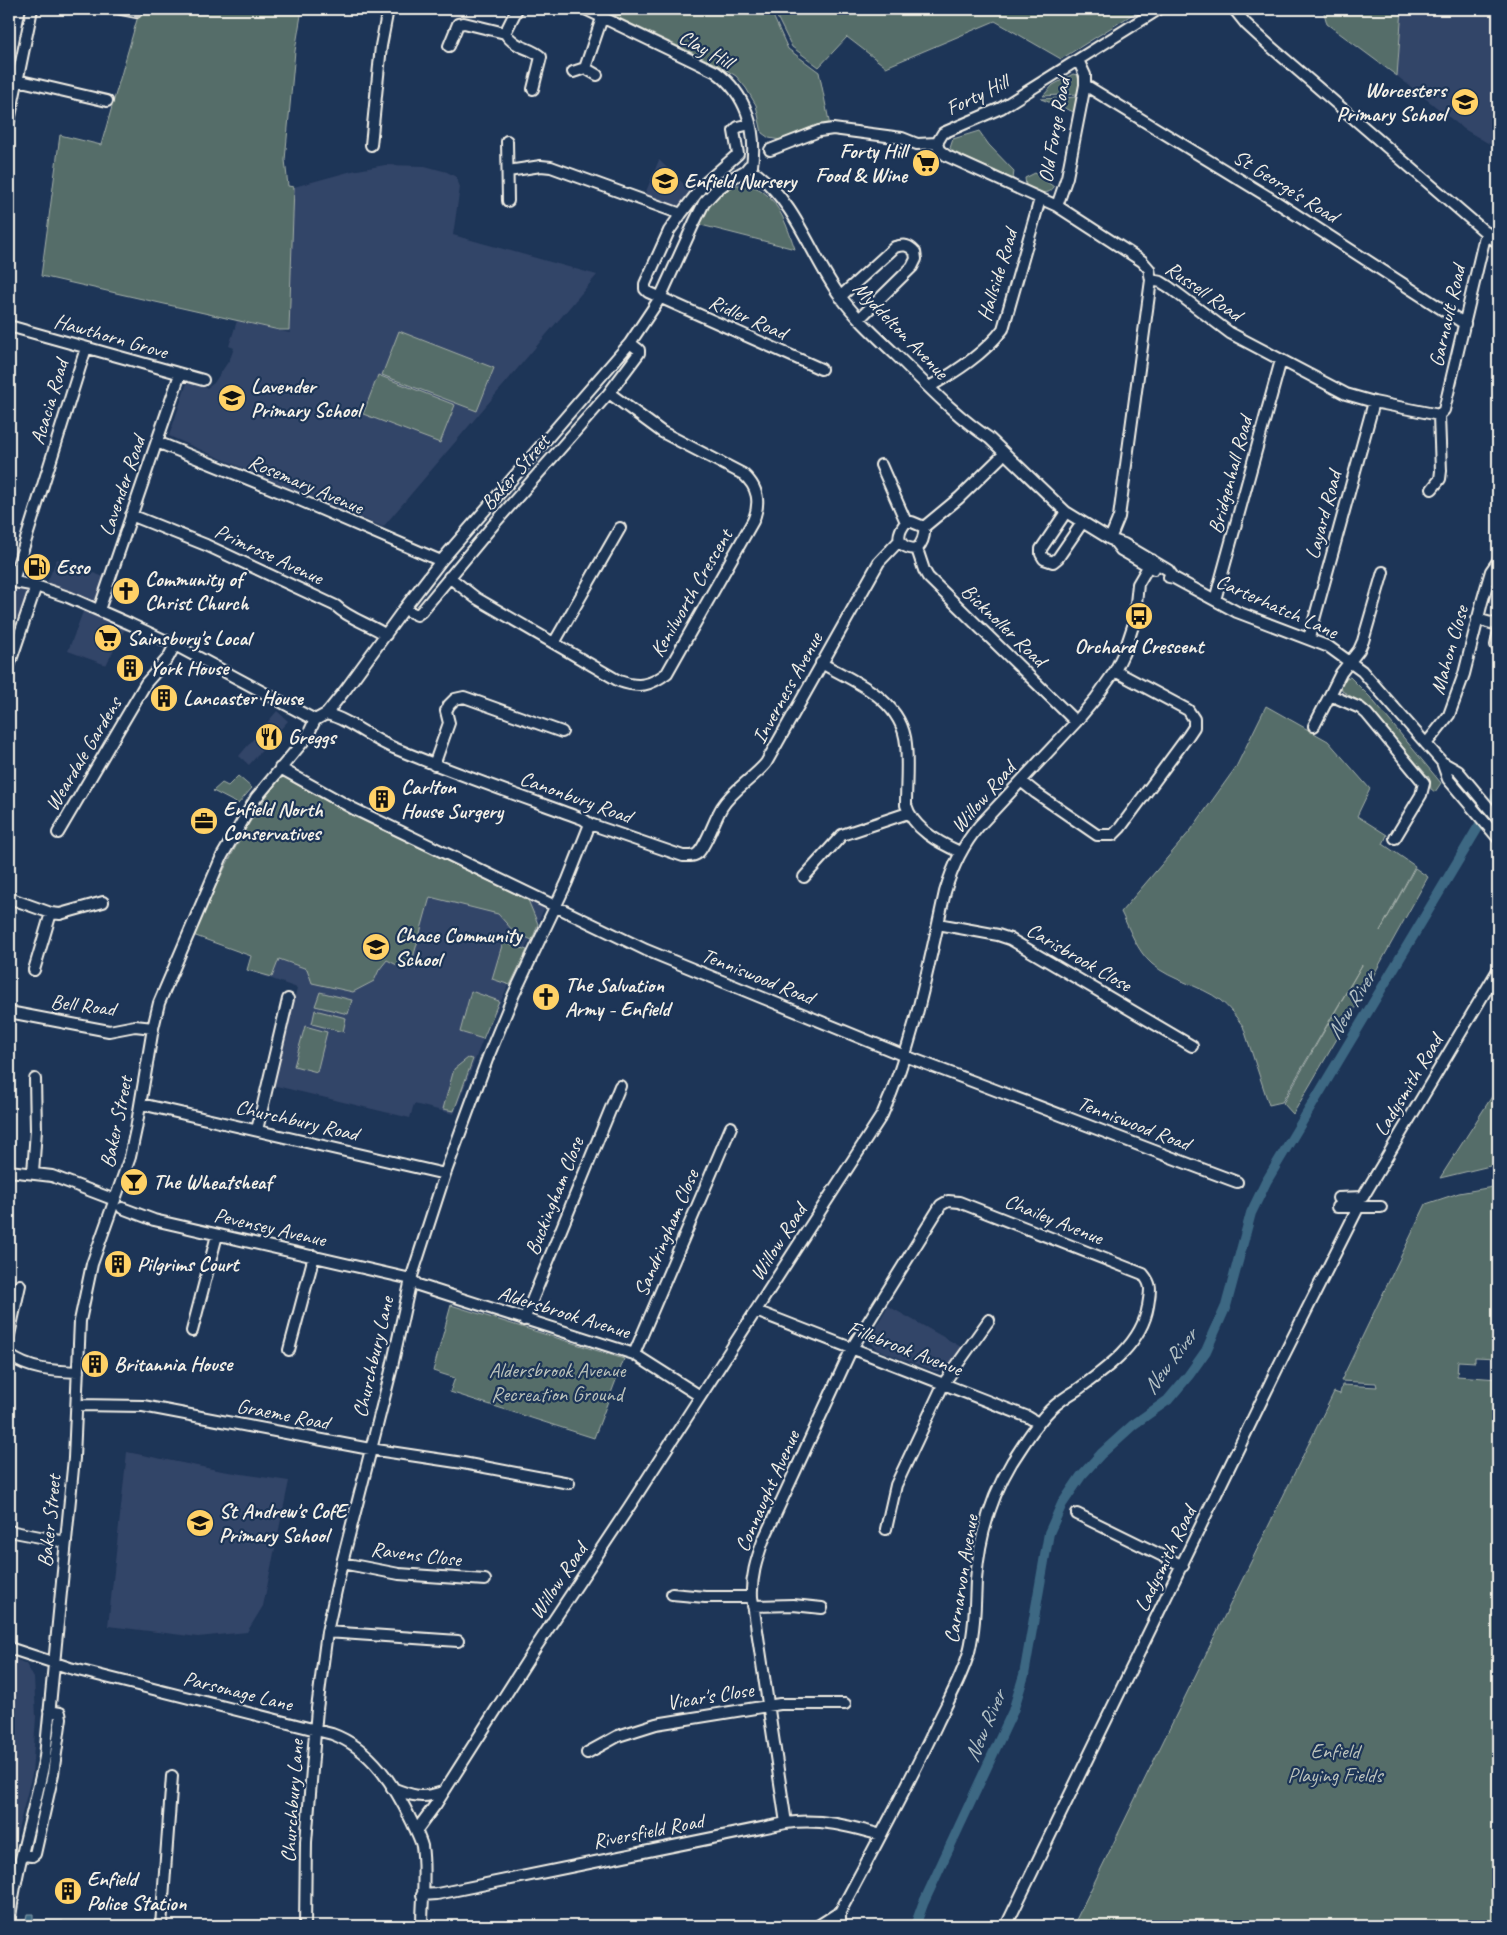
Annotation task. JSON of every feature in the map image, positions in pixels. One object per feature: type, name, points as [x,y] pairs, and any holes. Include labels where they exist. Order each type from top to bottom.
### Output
[{"type":"street","points":[[9,121],[32,9]]},
{"type":"street","points":[[121,9],[136,12]]},
{"type":"street","points":[[371,145],[381,46],[388,9]]},
{"type":"street","points":[[505,33],[517,9]]},
{"type":"street","name":"Clay Hill","points":[[585,9],[716,72],[736,92],[746,108],[753,138],[752,170]]},
{"type":"street","name":"Forty Hill","points":[[770,150],[820,131],[833,129],[902,138],[917,144],[937,144],[943,133],[1001,108],[1159,9]]},
{"type":"street","points":[[1236,11],[1246,24],[1271,47],[1498,243]]},
{"type":"street","points":[[585,68],[602,18]]},
{"type":"street","points":[[449,46],[458,24],[464,23],[505,33],[511,42],[537,53],[541,57],[532,89]]},
{"type":"street","name":"Old Forge Road","points":[[1058,206],[1067,176],[1085,85],[1085,74],[1078,60]]},
{"type":"street","points":[[573,72],[585,68],[597,74]]},
{"type":"street","points":[[17,80],[107,101]]},
{"type":"street","name":"St George's Road","points":[[1085,85],[1266,195],[1465,324]]},
{"type":"street","points":[[660,298],[648,292],[644,287],[669,231],[704,184],[738,154],[734,131],[738,127],[750,124]]},
{"type":"street","points":[[507,141],[508,201]]},
{"type":"street","name":"Russell Road","points":[[937,144],[939,150],[947,156],[1058,206],[1142,261],[1149,269],[1151,280],[1161,282],[1169,287],[1230,334],[1346,394],[1374,402],[1442,413]]},
{"type":"street","points":[[508,170],[541,166],[551,168],[681,214]]},
{"type":"street","name":"Myddelton Avenue","points":[[752,170],[776,190],[788,205],[810,247],[840,297],[859,319],[929,387],[977,430],[989,438],[1066,512],[1112,540]]},
{"type":"street","name":"Baker Street","points":[[9,1921],[45,1757],[66,1542],[77,1405],[79,1336],[84,1296],[92,1264],[118,1204],[141,1104],[153,1028],[159,1003],[222,856],[256,798],[307,737],[315,720],[326,714],[441,561],[630,342],[660,298],[694,221],[704,203],[715,191],[752,170]]},
{"type":"street","name":"Hallside Road","points":[[929,387],[947,377],[992,343],[1003,329],[1040,199]]},
{"type":"street","name":"Garnault Road","points":[[1432,489],[1440,479],[1442,413],[1486,232]]},
{"type":"street","points":[[840,297],[896,247],[903,244],[910,246],[915,252],[916,259],[912,267],[859,319]]},
{"type":"street","points":[[1112,540],[1119,517],[1151,280]]},
{"type":"street","name":"Ridler Road","points":[[660,298],[821,369]]},
{"type":"street","name":"Hawthorn Grove","points":[[9,326],[203,380]]},
{"type":"street","name":"Baker Street","points":[[404,609],[417,615],[609,393],[639,353],[639,350],[630,342]]},
{"type":"street","name":"Acacia Road","points":[[11,581],[86,348]]},
{"type":"street","name":"Bridgenhall Road","points":[[1215,600],[1281,360]]},
{"type":"street","name":"Lavender Road","points":[[99,610],[180,374]]},
{"type":"street","name":"Kenilworth Crescent","points":[[449,577],[476,598],[619,681],[631,685],[642,685],[656,682],[667,673],[757,512],[758,504],[755,487],[744,474],[662,432],[609,393]]},
{"type":"street","name":"Layard Road","points":[[1309,638],[1374,402]]},
{"type":"street","name":"Myddelton Avenue","points":[[977,430],[982,441],[1000,458],[1020,476],[1031,480]]},
{"type":"street","name":"Rosemary Avenue","points":[[157,442],[295,498],[441,561]]},
{"type":"street","points":[[924,527],[959,498],[1000,458]]},
{"type":"street","points":[[881,465],[906,522],[912,522],[924,527]]},
{"type":"street","points":[[1066,512],[1041,548],[1041,554],[1044,559],[1053,562],[1058,558],[1082,523]]},
{"type":"street","name":"Primrose Avenue","points":[[131,515],[206,545],[318,597],[336,606],[342,612],[373,626],[386,635]]},
{"type":"street","name":"Inverness Avenue","points":[[702,848],[715,819],[729,797],[757,774],[766,762],[879,562],[900,541],[899,536],[906,522]]},
{"type":"street","points":[[900,541],[903,545],[917,548],[925,534],[924,527]]},
{"type":"street","points":[[554,643],[620,528]]},
{"type":"street","name":"Carterhatch Lane","points":[[1112,540],[1124,544],[1166,576],[1174,578],[1260,622],[1309,638],[1329,647],[1349,661],[1362,671],[1442,762],[1458,771],[1498,819]]},
{"type":"street","name":"Bicknoller Road","points":[[917,548],[928,577],[1076,722]]},
{"type":"street","name":"Mahon Close","points":[[1426,744],[1449,715],[1464,674],[1477,619],[1492,571],[1498,561]]},
{"type":"street","name":"Willow Road","points":[[416,1831],[882,1115],[905,1056],[918,1014],[950,873],[960,852],[974,832],[1076,722],[1115,671],[1125,650],[1134,623],[1138,584],[1150,563]]},
{"type":"street","points":[[1314,726],[1338,678],[1359,650],[1383,572]]},
{"type":"street","points":[[11,581],[36,586],[99,610],[175,646],[315,720]]},
{"type":"street","points":[[9,666],[36,586]]},
{"type":"street","points":[[1477,619],[1498,625]]},
{"type":"street","name":"Weardale Gardens","points":[[58,833],[146,683],[168,658],[175,646]]},
{"type":"street","points":[[821,663],[872,691],[888,703],[898,718],[906,742],[906,805],[908,812],[931,837],[960,852]]},
{"type":"street","points":[[1021,780],[1036,793],[1098,835],[1113,835],[1120,828],[1188,736],[1194,727],[1194,719],[1188,710],[1115,671]]},
{"type":"street","points":[[1330,695],[1360,708],[1367,714],[1424,783],[1421,795],[1395,838]]},
{"type":"street","points":[[434,765],[449,724],[446,711],[449,705],[456,699],[464,697],[562,732]]},
{"type":"street","name":"Canonbury Road","points":[[326,714],[340,719],[376,741],[434,765],[587,822],[683,856],[694,855],[702,848]]},
{"type":"street","name":"Carterhatch Lane","points":[[1442,762],[1448,780],[1498,838]]},
{"type":"street","name":"Tenniswood Road","points":[[280,768],[354,809],[646,950],[905,1056],[1237,1182]]},
{"type":"street","points":[[804,877],[842,835],[908,812]]},
{"type":"street","name":"Churchbury Lane","points":[[305,1926],[306,1842],[327,1632],[342,1562],[391,1371],[411,1278],[444,1174],[511,1000],[584,843],[587,822]]},
{"type":"street","points":[[9,898],[51,913],[60,914],[103,902]]},
{"type":"street","points":[[34,970],[51,913]]},
{"type":"street","name":"Carisbrook Close","points":[[938,924],[1010,938],[1192,1046]]},
{"type":"street","name":"Ladysmith Road","points":[[1006,1926],[1277,1369],[1358,1208],[1337,1202],[1363,1197],[1498,970]]},
{"type":"street","points":[[257,1130],[288,999]]},
{"type":"street","name":"Bell Road","points":[[9,1012],[109,1031],[135,1026],[153,1028]]},
{"type":"street","points":[[33,1173],[36,1144],[35,1079]]},
{"type":"street","name":"Buckingham Close","points":[[524,1320],[620,1086]]},
{"type":"street","name":"Churchbury Road","points":[[141,1104],[444,1174]]},
{"type":"street","name":"Sandringham Close","points":[[634,1354],[731,1127]]},
{"type":"street","name":"Pevensey Avenue","points":[[9,1171],[52,1176],[154,1220],[411,1278]]},
{"type":"street","name":"Chailey Avenue","points":[[940,1206],[948,1200],[959,1202],[1143,1274],[1150,1283]]},
{"type":"street","name":"Connaught Avenue","points":[[786,1823],[753,1601],[751,1582],[754,1567],[763,1541],[852,1348],[940,1206]]},
{"type":"street","points":[[1358,1208],[1381,1208]]},
{"type":"street","points":[[192,1331],[217,1235]]},
{"type":"street","points":[[288,1350],[314,1256]]},
{"type":"street","name":"Aldersbrook Avenue","points":[[411,1278],[418,1286],[634,1354],[700,1396]]},
{"type":"street","name":"Carnarvon Avenue","points":[[840,1912],[932,1734],[969,1653],[973,1633],[978,1564],[986,1523],[1000,1485],[1038,1423],[1060,1401],[1103,1370],[1132,1344],[1147,1310],[1151,1290],[1150,1283]]},
{"type":"street","points":[[9,1335],[20,1285]]},
{"type":"street","name":"Fillebrook Avenue","points":[[756,1311],[944,1383],[1028,1417],[1038,1423]]},
{"type":"street","points":[[886,1529],[896,1485],[944,1383],[989,1320]]},
{"type":"street","points":[[9,1355],[17,1361],[34,1368],[78,1372]]},
{"type":"street","name":"Graeme Road","points":[[77,1405],[143,1406],[370,1449],[463,1463],[569,1483]]},
{"type":"street","points":[[1077,1514],[1182,1566]]},
{"type":"street","points":[[9,1530],[66,1542]]},
{"type":"street","name":"Ravens Close","points":[[342,1562],[400,1574],[485,1580]]},
{"type":"street","points":[[672,1594],[822,1608]]},
{"type":"street","points":[[327,1632],[458,1641]]},
{"type":"street","name":"Parsonage Lane","points":[[9,1648],[81,1671],[342,1738],[374,1761],[405,1808],[416,1831]]},
{"type":"street","name":"Vicar's Close","points":[[587,1752],[618,1736],[646,1726],[768,1705],[846,1704]]},
{"type":"street","points":[[23,1855],[32,1856],[35,1854],[48,1800],[61,1718],[60,1713],[49,1711]]},
{"type":"street","points":[[161,1926],[172,1776]]},
{"type":"street","points":[[392,1788],[409,1795],[425,1797],[442,1792]]},
{"type":"street","points":[[37,1797],[48,1800]]},
{"type":"street","name":"Riversfield Road","points":[[422,1894],[437,1894],[805,1820],[842,1824],[881,1835]]},
{"type":"street","points":[[416,1831],[422,1844],[422,1926]]},
{"type":"street","points":[[818,1926],[840,1912]]},
{"type":"street","points":[[840,1912],[840,1926]]},
{"type":"shaded area","name":"Worcesters Primary School","points":[[1402,9],[1498,9],[1498,149],[1464,129],[1397,76]]},
{"type":"shaded area","name":"Enfield Nursery","points":[[659,160],[691,191],[679,206],[645,194]]},
{"type":"shaded area","points":[[385,165],[425,166],[447,172],[456,177],[460,187],[453,235],[597,275],[383,527],[169,436],[187,383],[207,388],[214,383],[230,359],[234,348],[229,346],[237,321],[290,333],[294,187],[352,171]]},
{"type":"shaded area","points":[[57,559],[117,582],[107,610],[45,587]]},
{"type":"shaded area","points":[[9,586],[30,590],[18,619],[9,616]]},
{"type":"shaded area","points":[[84,609],[127,625],[106,665],[68,651]]},
{"type":"shaded area","points":[[277,711],[288,721],[249,765],[239,756]]},
{"type":"shaded area","name":"Chace Community School","points":[[281,771],[545,907],[483,1039],[454,1114],[414,1104],[410,1118],[272,1085],[297,988],[247,970],[251,956],[193,935],[228,859],[260,798]]},
{"type":"shaded area","points":[[888,1306],[963,1348],[947,1367],[941,1371],[934,1371],[876,1349],[871,1342],[871,1335]]},
{"type":"shaded area","name":"St Andrew's CofE Primary School","points":[[127,1452],[222,1471],[289,1481],[263,1606],[247,1632],[198,1637],[108,1626]]},
{"type":"shaded area","points":[[9,1656],[26,1664],[34,1678],[36,1717],[32,1774],[9,1866]]},
{"type":"shaded area","points":[[27,1914],[33,1914],[33,1920],[63,1921],[59,1926],[21,1926],[21,1922],[26,1920]]},
{"type":"green space","points":[[140,9],[302,9],[295,51],[285,160],[288,186],[294,187],[289,330],[279,330],[41,276],[60,135],[101,145]]},
{"type":"green space","points":[[619,9],[770,9],[788,49],[819,72],[830,126],[817,125],[780,140],[769,138],[762,133],[756,105],[736,76],[720,66],[615,16]]},
{"type":"green space","points":[[773,9],[1141,9],[1061,59],[995,21],[886,67],[847,37],[819,67],[792,47]]},
{"type":"green space","points":[[1323,9],[1402,9],[1397,76],[1327,24]]},
{"type":"green space","points":[[1073,74],[1077,75],[1080,83],[1078,94],[1043,96],[1053,85]]},
{"type":"green space","points":[[1077,97],[1074,112],[1041,99]]},
{"type":"green space","points":[[979,131],[989,145],[1014,171],[1013,179],[953,152],[950,148],[953,139]]},
{"type":"green space","points":[[1035,173],[1054,187],[1045,193],[1026,186],[1025,178]]},
{"type":"green space","points":[[735,185],[756,188],[774,202],[783,217],[795,249],[697,224],[712,200]]},
{"type":"green space","points":[[399,331],[494,368],[477,411],[382,375]]},
{"type":"green space","points":[[378,375],[455,405],[440,443],[363,414]]},
{"type":"green space","points":[[1350,677],[1370,697],[1441,783],[1435,792],[1431,789],[1429,777],[1368,706],[1342,691],[1341,685],[1346,678]]},
{"type":"green space","points":[[1266,706],[1328,741],[1370,789],[1357,816],[1387,835],[1383,844],[1415,866],[1380,931],[1415,868],[1428,877],[1362,996],[1293,1114],[1283,1103],[1362,965],[1282,1102],[1269,1105],[1243,1026],[1220,1000],[1204,990],[1168,975],[1152,964],[1138,947],[1121,912],[1191,830],[1236,767]]},
{"type":"green space","points":[[238,776],[252,788],[238,804],[213,791],[222,783],[228,786]]},
{"type":"green space","points":[[282,776],[351,815],[528,900],[538,924],[532,940],[514,932],[498,914],[430,897],[410,969],[387,960],[379,970],[374,981],[353,992],[312,983],[307,969],[279,959],[272,977],[247,970],[251,956],[193,935],[222,873],[255,813]]},
{"type":"green space","points":[[503,942],[527,950],[510,985],[492,979]]},
{"type":"green space","points":[[471,991],[499,1001],[483,1039],[460,1032]]},
{"type":"green space","points":[[320,992],[352,1000],[348,1014],[315,1006]]},
{"type":"green space","points":[[315,1010],[346,1018],[343,1032],[312,1024]]},
{"type":"green space","points":[[305,1026],[327,1032],[317,1072],[294,1066]]},
{"type":"green space","points":[[468,1058],[473,1059],[454,1111],[443,1109],[454,1069]]},
{"type":"green space","points":[[1498,1087],[1498,1164],[1440,1178]]},
{"type":"green space","name":"Enfield Playing Fields","points":[[1498,1186],[1498,1358],[1475,1357],[1475,1362],[1458,1361],[1457,1376],[1498,1379],[1498,1926],[1073,1926],[1334,1392],[1340,1394],[1342,1385],[1377,1387],[1376,1383],[1341,1381],[1426,1204],[1459,1193]]},
{"type":"green space","name":"Aldersbrook Avenue Recreation Ground","points":[[451,1305],[624,1359],[594,1438],[450,1392],[455,1378],[433,1371]]},
{"type":"waterway","name":"New River","points":[[915,1926],[923,1904],[1013,1711],[1024,1675],[1049,1533],[1062,1504],[1081,1476],[1101,1454],[1133,1425],[1168,1400],[1206,1351],[1226,1306],[1251,1213],[1266,1182],[1498,794]]},
{"type":"place","name":"Worcesters Primary School","points":[[1465,102]]},
{"type":"place","name":"Forty Hill Food & Wine","points":[[926,163]]},
{"type":"place","name":"Enfield Nursery","points":[[665,181]]},
{"type":"place","name":"Lavender Primary School","points":[[232,398]]},
{"type":"place","name":"Esso","points":[[37,567]]},
{"type":"place","name":"Community of Christ Church","points":[[126,591]]},
{"type":"place","name":"Orchard Crescent","points":[[1139,616]]},
{"type":"place","name":"Sainsbury's Local","points":[[108,638]]},
{"type":"place","name":"York House","points":[[130,668]]},
{"type":"place","name":"Lancaster House","points":[[164,698]]},
{"type":"place","name":"Greggs","points":[[269,737]]},
{"type":"place","name":"Carlton House Surgery","points":[[382,799]]},
{"type":"place","name":"Enfield North Conservatives","points":[[204,821]]},
{"type":"place","name":"Chace Community School","points":[[376,947]]},
{"type":"place","name":"The Salvation Army - Enfield","points":[[546,997]]},
{"type":"place","name":"The Wheatsheaf","points":[[134,1182]]},
{"type":"place","name":"Pilgrims Court","points":[[118,1264]]},
{"type":"place","name":"Britannia House","points":[[95,1364]]},
{"type":"place","name":"St Andrew's CofE Primary School","points":[[200,1523]]},
{"type":"place","name":"Enfield Police Station","points":[[68,1891]]}]
